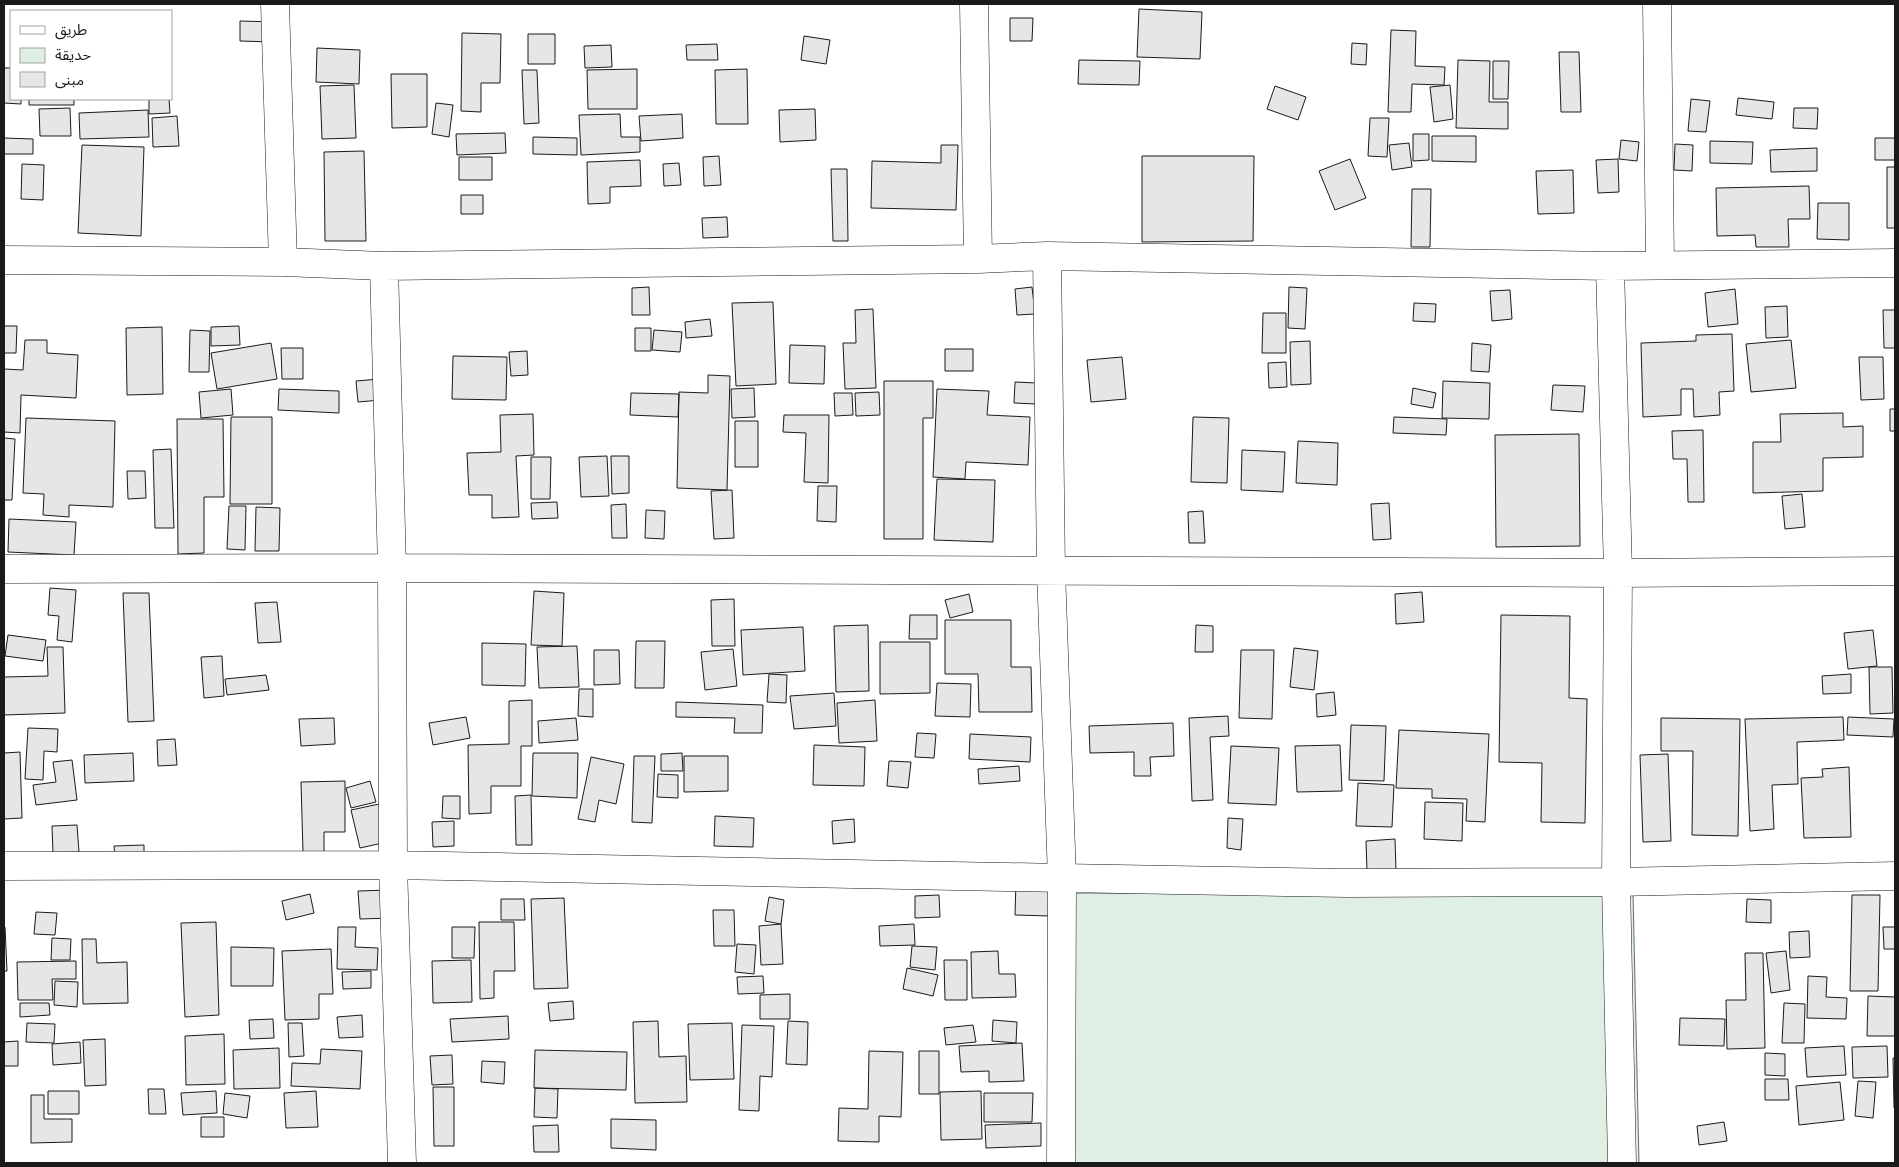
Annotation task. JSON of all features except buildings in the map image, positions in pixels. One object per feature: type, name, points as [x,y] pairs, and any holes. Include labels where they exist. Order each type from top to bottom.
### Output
[{"type":"street","points":[[276,4],[283,262]]},
{"type":"street","points":[[974,4],[978,259]]},
{"type":"street","points":[[1657,4],[1660,264]]},
{"type":"street","points":[[4,260],[283,262],[384,266],[978,259],[1047,256],[1610,266],[1895,263]]},
{"type":"street","points":[[1047,256],[1051,570],[1062,878],[1061,1163]]},
{"type":"street","points":[[384,266],[392,568],[393,865],[402,1163]]},
{"type":"street","points":[[1610,266],[1618,573],[1616,882],[1622,1163]]},
{"type":"street","points":[[4,569],[392,568],[1618,573],[1895,571]]},
{"type":"street","points":[[4,866],[393,865],[1347,883],[1616,882],[1895,876]]},
{"type":"green space","points":[[1070,893],[1633,893],[1639,1163],[1067,1163]]}]
